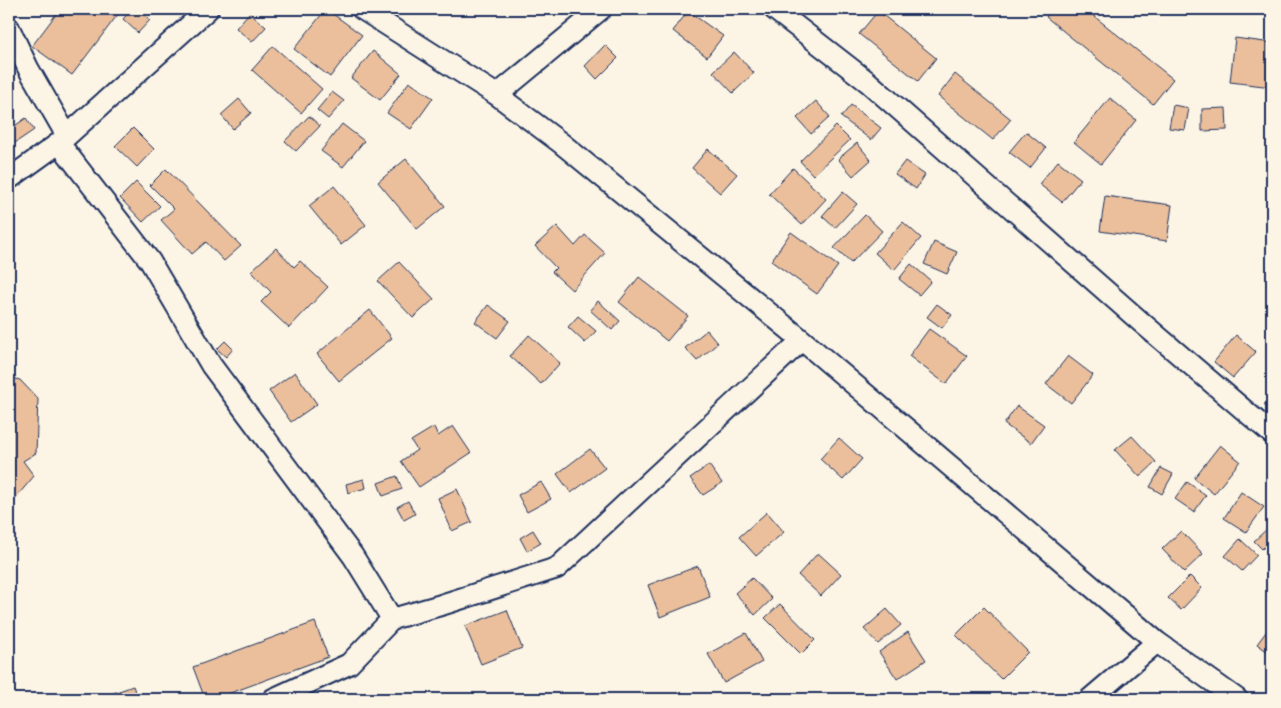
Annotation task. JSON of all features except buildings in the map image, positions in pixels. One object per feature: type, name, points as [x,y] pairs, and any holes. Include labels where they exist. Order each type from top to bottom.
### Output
[{"type":"street","points":[[9,179],[63,139],[208,9]]},
{"type":"street","points":[[362,9],[497,95],[561,143],[802,340],[1157,642],[1237,699]]},
{"type":"street","points":[[497,95],[601,9]]},
{"type":"street","points":[[774,9],[868,82],[1141,322],[1272,434]]},
{"type":"street","points":[[9,28],[63,139],[150,261],[211,365],[352,556],[392,619]]},
{"type":"street","points":[[273,699],[349,664],[392,619],[557,568],[802,340]]},
{"type":"street","points":[[1090,699],[1157,642]]}]
